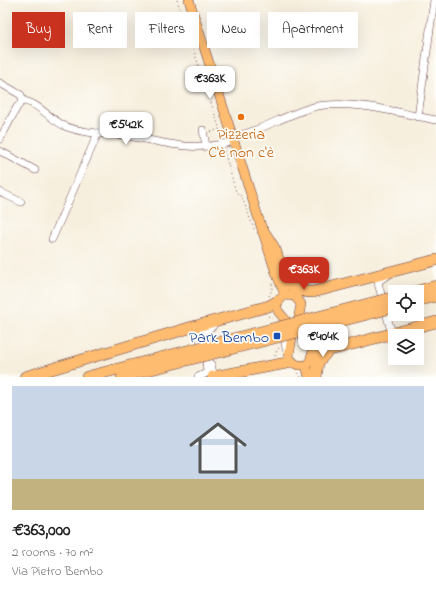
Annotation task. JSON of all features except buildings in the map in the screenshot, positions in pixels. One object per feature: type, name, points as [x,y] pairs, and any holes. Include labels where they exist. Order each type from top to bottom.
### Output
[{"type":"highway","points":[[260,232],[274,249],[285,281],[293,288],[301,291],[313,292]]},
{"type":"highway","points":[[297,298],[306,296],[313,292],[436,260]]},
{"type":"highway","points":[[424,289],[436,286]]},
{"type":"highway","points":[[424,299],[436,296]]},
{"type":"highway","points":[[25,377],[189,328],[269,306],[276,298]]},
{"type":"highway","points":[[122,377],[139,368],[388,299]]},
{"type":"highway","points":[[87,377],[139,368],[388,309]]},
{"type":"highway","points":[[411,329],[436,322]]},
{"type":"highway","points":[[309,361],[316,354],[323,351],[388,335]]},
{"type":"highway","points":[[316,377],[318,362],[330,350]]},
{"type":"highway","points":[[218,376],[290,357]]},
{"type":"main road","points":[[189,0],[234,139],[260,232],[276,298],[276,305],[281,316],[289,324],[292,337],[290,357],[298,365],[309,361]]},
{"type":"main road","points":[[276,298],[290,295],[297,298],[301,304],[298,321],[303,337],[313,352],[309,361],[309,377]]},
{"type":"street","points":[[418,117],[434,0]]},
{"type":"street","points":[[0,82],[20,95],[23,100],[33,103],[57,123],[79,131],[125,136],[181,146],[206,146],[234,139],[317,106],[334,105],[367,108],[436,120]]},
{"type":"street","points":[[0,139],[17,107],[23,100]]},
{"type":"street","points":[[203,132],[206,146]]},
{"type":"street","points":[[52,239],[98,133]]},
{"type":"street","points":[[0,151],[35,170]]},
{"type":"street","points":[[0,192],[21,202]]},
{"type":"street","points":[[379,295],[378,282],[382,278],[386,278],[388,272]]},
{"type":"street","points":[[367,278],[374,282],[379,295],[388,306]]},
{"type":"street","points":[[372,339],[376,334],[386,330],[382,320],[388,312]]},
{"type":"street","points":[[202,345],[203,332],[213,326],[214,321]]},
{"type":"street","points":[[189,328],[198,334],[208,369],[207,373],[198,377]]},
{"type":"street","points":[[206,361],[211,364],[213,373],[218,376]]},
{"type":"path","points":[[177,0],[222,138]]},
{"type":"path","points":[[203,132],[219,129]]},
{"type":"path","points":[[224,148],[236,192],[242,197],[252,227],[260,232]]},
{"type":"path","points":[[272,284],[271,293],[276,298]]},
{"type":"place","name":"Pizzeria C'è non c'è","points":[[241,117]]},
{"type":"place","name":"Park Bembo","points":[[277,336]]}]
